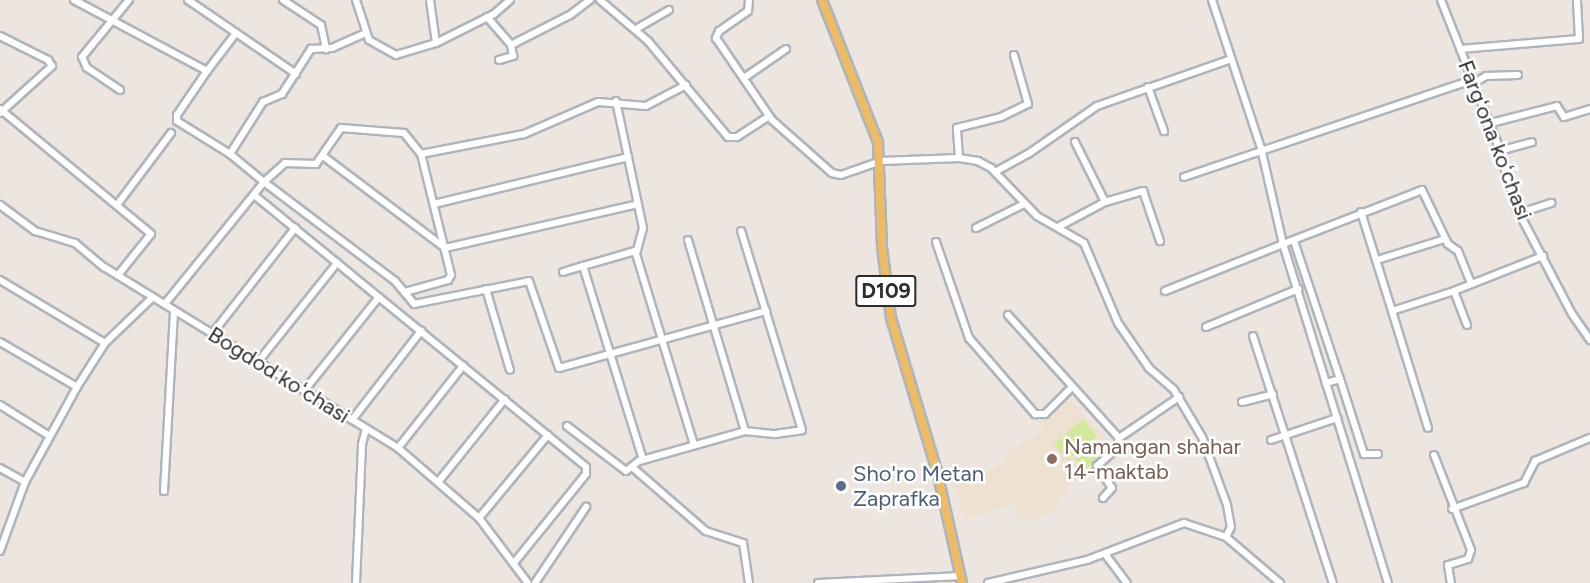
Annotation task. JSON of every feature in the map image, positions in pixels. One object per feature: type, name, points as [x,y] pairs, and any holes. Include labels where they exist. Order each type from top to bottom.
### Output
[{"type":"main road","name":"D109","points":[[822,0],[873,126],[881,161],[882,247],[891,318],[937,471],[962,580]]},
{"type":"street","points":[[74,0],[207,71]]},
{"type":"street","points":[[120,90],[82,61],[84,52],[129,0]]},
{"type":"street","points":[[188,0],[296,74]]},
{"type":"street","points":[[283,0],[321,26],[326,49]]},
{"type":"street","points":[[356,0],[364,34],[376,46],[396,54],[436,43],[487,17],[510,0]]},
{"type":"street","points":[[430,0],[429,12],[436,43]]},
{"type":"street","points":[[511,45],[570,15],[590,0]]},
{"type":"street","points":[[600,0],[636,29],[728,137],[737,137],[769,116]]},
{"type":"street","points":[[749,0],[748,11],[716,34],[769,116],[810,156],[835,174],[881,161],[959,158],[983,163],[1024,204],[1084,243],[1118,323],[1149,368],[1170,385],[1179,397],[1202,437],[1227,505],[1231,527],[1226,537]]},
{"type":"street","points":[[1212,0],[1261,148],[1283,244],[1388,583]]},
{"type":"street","name":"Fargʻona koʻchasi","points":[[1441,0],[1499,151],[1520,213],[1590,340]]},
{"type":"street","points":[[1460,49],[1579,39],[1576,0]]},
{"type":"street","points":[[636,29],[669,10]]},
{"type":"street","points":[[487,17],[511,45],[513,56],[500,60]]},
{"type":"street","points":[[236,33],[176,118],[230,154],[420,305],[524,279],[531,282],[559,368],[611,356],[766,311]]},
{"type":"street","points":[[230,154],[263,102],[282,94],[311,49],[326,49],[364,34]]},
{"type":"street","points":[[0,36],[48,60],[52,66],[1,111],[151,234],[118,275]]},
{"type":"street","points":[[744,78],[786,49]]},
{"type":"street","points":[[959,158],[957,128],[1001,117],[1028,104],[1014,55]]},
{"type":"street","points":[[994,172],[1028,154],[1097,106],[1231,58]]},
{"type":"street","points":[[1184,177],[1261,148],[1486,76],[1518,75]]},
{"type":"street","points":[[421,154],[524,134],[594,104],[616,101],[646,106],[686,85]]},
{"type":"street","points":[[1148,87],[1164,131]]},
{"type":"street","points":[[616,101],[644,233],[635,251],[694,446]]},
{"type":"street","points":[[1487,124],[1557,106],[1564,117],[1590,109]]},
{"type":"street","points":[[165,304],[264,182],[285,163],[311,166],[323,156],[338,130],[344,128],[404,133],[421,154],[451,272],[448,280],[405,292]]},
{"type":"street","points":[[117,205],[171,134]]},
{"type":"street","points":[[1075,141],[1105,202]]},
{"type":"street","points":[[1499,151],[1532,142]]},
{"type":"street","points":[[323,156],[445,248],[638,204]]},
{"type":"street","points":[[434,204],[628,157]]},
{"type":"street","points":[[1165,291],[1294,241],[1361,212],[1422,190],[1445,239],[1458,251],[1471,284]]},
{"type":"street","points":[[1058,227],[1105,202],[1145,191],[1160,241]]},
{"type":"street","points":[[254,195],[586,467],[587,472],[514,563]]},
{"type":"street","points":[[1520,213],[1551,202]]},
{"type":"street","points":[[976,228],[1024,204]]},
{"type":"street","name":"Bogdod koʻchasi","points":[[0,205],[35,231],[75,243],[118,275],[398,448],[439,481],[479,518],[528,583]]},
{"type":"street","points":[[1361,212],[1428,428]]},
{"type":"street","points":[[213,334],[295,228]]},
{"type":"street","points":[[567,426],[624,470],[643,460],[745,431],[775,434],[802,430],[741,231]]},
{"type":"street","points":[[1377,260],[1445,239]]},
{"type":"street","points":[[688,240],[745,431]]},
{"type":"street","points":[[1294,241],[1364,454],[1378,454]]},
{"type":"street","points":[[936,242],[969,338],[1035,414],[1045,414],[1071,388]]},
{"type":"street","points":[[563,272],[635,251]]},
{"type":"street","points":[[1392,310],[1454,291],[1543,256]]},
{"type":"street","points":[[258,362],[337,263]]},
{"type":"street","points":[[583,266],[643,460]]},
{"type":"street","points":[[0,280],[105,343]]},
{"type":"street","points":[[486,289],[510,370]]},
{"type":"street","points":[[1206,327],[1298,289]]},
{"type":"street","points":[[1454,291],[1467,325]]},
{"type":"street","points":[[0,551],[25,482],[48,435],[105,343],[153,297]]},
{"type":"street","points":[[304,391],[379,297]]},
{"type":"street","points":[[164,490],[174,310]]},
{"type":"street","points":[[1008,315],[1071,388],[1119,438],[1118,448],[1097,466],[1112,488],[1103,498]]},
{"type":"street","points":[[352,420],[421,331]]},
{"type":"street","points":[[1253,336],[1333,583]]},
{"type":"street","points":[[0,342],[77,387]]},
{"type":"street","points":[[398,448],[463,366]]},
{"type":"street","points":[[1326,383],[1340,379]]},
{"type":"street","points":[[1242,402],[1273,394]]},
{"type":"street","points":[[1119,438],[1179,397]]},
{"type":"street","points":[[439,481],[505,399]]},
{"type":"street","points":[[0,405],[48,435]]},
{"type":"street","points":[[1271,440],[1337,418]]},
{"type":"street","points":[[356,583],[362,444],[366,429]]},
{"type":"street","points":[[479,518],[548,435]]},
{"type":"street","points":[[1452,509],[1524,483],[1535,461],[1590,438]]},
{"type":"street","points":[[1434,455],[1471,556],[1448,565],[1451,583]]},
{"type":"street","points":[[632,467],[706,531],[743,543],[749,583]]},
{"type":"street","points":[[0,468],[25,482]]},
{"type":"street","points":[[535,583],[586,507]]},
{"type":"street","points":[[988,583],[1105,554],[1184,523],[1226,537],[1280,583]]},
{"type":"street","points":[[1105,554],[1127,583]]},
{"type":"street","points":[[818,583],[962,580]]},
{"type":"shaded area","name":"Namangan shahar 14-maktab","points":[[1068,397],[1113,447],[1066,488],[1068,492],[1059,499],[1063,504],[1046,515],[1021,524],[1013,504],[965,519],[954,485],[1005,462],[1002,456],[1044,430],[1038,422]]},
{"type":"green space","points":[[1083,419],[1097,436],[1068,460],[1054,444]]},
{"type":"green space","points":[[1094,442],[1104,453],[1085,470],[1075,459]]},
{"type":"place","name":"Namangan shahar 14-maktab","points":[[1052,459]]},
{"type":"place","name":"Sho'ro Metan Zaprafka","points":[[841,486]]}]
